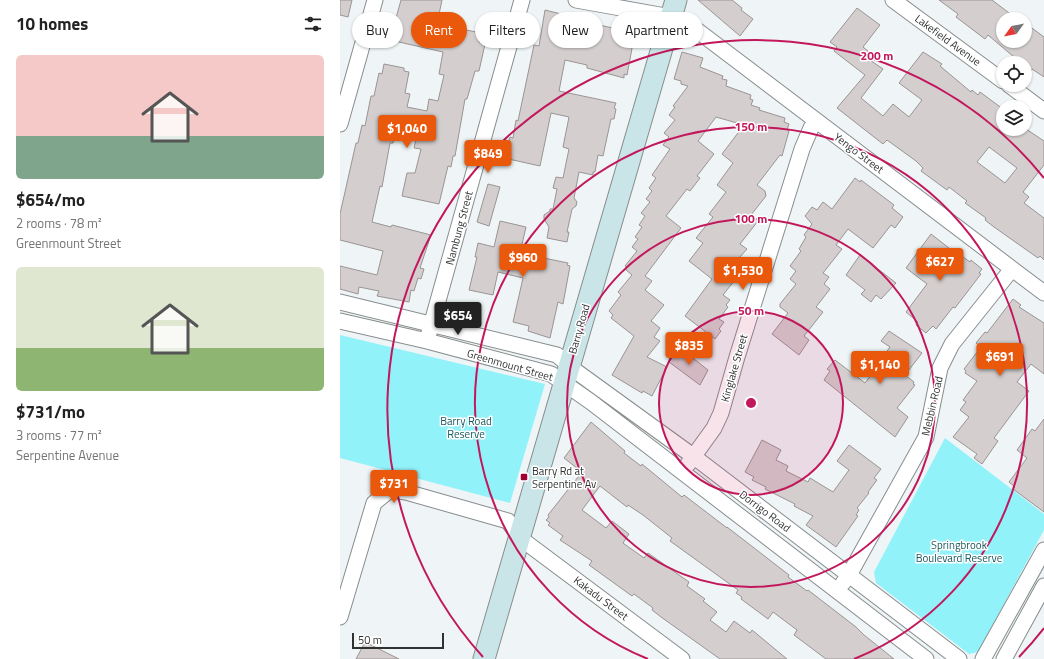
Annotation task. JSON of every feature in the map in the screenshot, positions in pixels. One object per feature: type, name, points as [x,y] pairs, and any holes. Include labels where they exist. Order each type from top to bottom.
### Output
[{"type":"street","points":[[340,124],[375,0]]},
{"type":"street","name":"Nambung Street","points":[[427,341],[522,0]]},
{"type":"street","name":"Yengo Street","points":[[576,0],[674,8],[694,28],[1044,293]]},
{"type":"street","name":"Lakefield Avenue","points":[[893,0],[996,76]]},
{"type":"street","name":"Barry Road","points":[[484,659],[520,538],[566,373],[674,8]]},
{"type":"street","points":[[1018,92],[1044,111]]},
{"type":"street","name":"Kinglake Street","points":[[682,472],[714,428],[721,413],[802,149],[811,128],[817,121]]},
{"type":"street","name":"Mebbin Road","points":[[837,590],[849,575],[926,437],[940,368],[945,356],[952,344],[1012,269]]},
{"type":"street","name":"Greenmount Street","points":[[340,302],[557,355],[566,373],[551,374],[427,341],[340,321]]},
{"type":"street","name":"Dorrigo Road","points":[[566,373],[693,456],[959,659]]},
{"type":"street","name":"Dorrigo Road","points":[[566,373],[682,472],[926,659]]},
{"type":"street","name":"Kakadu Street","points":[[340,617],[374,503],[390,490],[406,492],[508,521],[520,538],[682,659]]},
{"type":"street","points":[[983,659],[1044,550]]},
{"type":"street","points":[[1004,659],[1044,586]]},
{"type":"green space","name":"Barry Road Reserve","points":[[340,335],[545,384],[510,503],[340,458]]},
{"type":"green space","name":"Springbrook Boulevard Reserve","points":[[945,438],[1044,514],[1044,530],[978,652],[969,654],[876,583],[874,572]]},
{"type":"building","points":[[340,0],[352,0],[348,17],[340,15]]},
{"type":"building","points":[[401,0],[442,0],[440,12],[411,12],[411,45],[403,43],[403,12],[398,12]]},
{"type":"building","points":[[698,0],[732,0],[742,8],[741,10],[753,19],[740,36]]},
{"type":"building","points":[[939,0],[992,0],[1008,12],[996,12],[996,42],[988,35],[985,39],[956,17],[958,14]]},
{"type":"building","points":[[857,8],[880,25],[863,47],[868,51],[864,56],[883,69],[861,98],[883,116],[893,104],[909,117],[922,100],[899,83],[923,52],[942,64],[940,66],[971,92],[972,90],[978,95],[980,92],[996,104],[996,136],[1032,136],[1032,133],[1044,141],[1044,165],[1023,192],[1029,197],[1024,203],[1044,218],[1044,260],[1040,256],[1038,258],[994,227],[985,220],[986,218],[965,203],[967,201],[949,187],[947,190],[921,171],[923,168],[916,161],[887,140],[883,144],[837,108],[865,75],[834,51],[837,47],[830,42]],"holes":[[[989,147],[1017,168],[1005,183],[977,162]]]},
{"type":"building","points":[[545,10],[553,12],[548,12],[548,48],[603,48],[603,26],[611,28],[611,48],[632,48],[627,75],[624,74],[624,78],[587,68],[587,65],[565,60],[559,91],[616,103],[614,108],[616,109],[614,119],[611,119],[603,156],[598,155],[595,172],[593,172],[593,175],[579,172],[574,198],[577,202],[576,206],[572,209],[567,232],[569,232],[567,242],[547,238],[549,227],[544,219],[544,215],[550,211],[550,209],[553,209],[557,189],[553,188],[556,177],[563,178],[569,149],[563,147],[569,117],[551,113],[540,166],[504,158],[510,137],[513,138],[516,120],[518,121],[533,48],[540,48]]},
{"type":"building","points":[[1032,28],[1044,37],[1044,77],[1032,69],[1032,56],[1013,56],[1003,48],[1032,48]]},
{"type":"building","points":[[467,30],[475,32],[475,48],[484,48],[479,71],[475,71],[467,99],[465,99],[455,156],[453,156],[451,167],[448,166],[439,204],[402,196],[407,173],[415,173],[421,149],[414,148],[420,121],[399,116],[393,143],[390,143],[382,187],[380,186],[372,222],[391,227],[392,225],[431,235],[420,268],[424,269],[421,279],[418,278],[414,291],[411,290],[409,302],[377,296],[379,291],[359,287],[358,294],[340,289],[340,266],[377,275],[383,251],[340,240],[340,214],[356,143],[358,143],[362,125],[365,126],[371,96],[374,96],[379,73],[382,74],[384,64],[404,68],[404,71],[409,72],[405,93],[410,94],[407,107],[427,111],[429,99],[438,101],[444,75],[439,74],[443,52],[425,48],[467,48]]},
{"type":"building","points":[[682,52],[703,58],[700,67],[723,76],[722,79],[727,80],[726,86],[751,95],[750,99],[753,100],[751,105],[760,108],[759,110],[785,118],[784,122],[789,124],[787,130],[789,131],[782,156],[780,155],[757,185],[765,191],[766,196],[751,215],[758,221],[740,244],[747,249],[740,257],[743,259],[733,272],[737,274],[732,280],[734,281],[723,295],[730,300],[726,305],[728,307],[719,319],[724,322],[719,329],[721,331],[715,339],[685,316],[712,279],[689,261],[703,243],[696,238],[713,217],[709,214],[726,192],[717,185],[733,163],[722,154],[744,125],[716,117],[698,141],[714,154],[697,176],[700,178],[690,191],[687,189],[666,216],[681,228],[645,276],[652,281],[645,290],[664,305],[651,321],[660,328],[654,337],[660,341],[647,357],[667,367],[652,396],[643,391],[642,393],[612,375],[634,336],[611,318],[613,315],[609,311],[621,295],[618,292],[632,275],[625,269],[627,267],[625,266],[637,251],[632,247],[638,239],[635,237],[642,227],[639,225],[645,216],[641,213],[650,202],[646,199],[652,191],[649,188],[656,178],[652,175],[670,149],[663,145],[669,137],[664,133],[675,120],[669,115],[675,107],[673,106],[688,86],[681,84],[681,81],[674,79]]},
{"type":"building","points":[[855,178],[860,182],[861,180],[894,205],[892,208],[903,217],[895,228],[891,225],[873,248],[848,229],[836,245],[842,249],[823,273],[829,277],[824,284],[830,289],[816,307],[823,312],[804,336],[809,340],[799,355],[772,334],[788,313],[780,307],[780,304],[796,284],[790,279],[796,271],[790,266],[801,251],[799,249],[806,237],[804,235],[812,224],[805,216],[812,207],[817,210],[823,202],[832,209]]},
{"type":"building","points":[[488,184],[500,187],[489,226],[477,222]]},
{"type":"building","points":[[500,221],[526,227],[520,253],[568,263],[567,265],[570,266],[563,304],[558,302],[550,338],[528,331],[529,326],[513,322],[523,278],[498,272],[493,295],[469,290],[477,257],[475,257],[478,243],[494,247]]},
{"type":"building","points":[[931,234],[954,252],[955,251],[970,262],[971,260],[982,269],[979,273],[981,274],[955,308],[953,307],[936,329],[933,326],[926,333],[916,325],[918,322],[906,312],[927,284],[906,268]]},
{"type":"building","points":[[860,255],[896,283],[881,299],[876,295],[871,302],[861,294],[865,290],[846,275]]},
{"type":"building","points":[[1013,299],[1021,305],[1019,307],[1044,323],[1044,374],[1031,364],[1017,382],[1029,391],[994,438],[998,441],[982,464],[974,458],[977,454],[953,437],[969,417],[960,410],[966,402],[963,400],[977,381],[965,373],[966,371],[964,369],[981,347],[976,343],[985,332],[987,333]]},
{"type":"building","points":[[889,331],[922,353],[905,375],[914,382],[913,384],[915,385],[897,408],[908,417],[895,437],[824,380],[830,371],[827,369],[835,360],[865,383],[888,352],[887,351],[890,347],[881,341]]},
{"type":"building","points":[[680,348],[708,370],[700,385],[669,362]]},
{"type":"building","points":[[1044,419],[1044,512],[1013,489],[1015,487],[1009,482],[1027,458],[1017,450],[1032,429],[1035,431]]},
{"type":"building","points":[[591,422],[625,451],[624,453],[641,466],[642,464],[682,497],[684,495],[727,527],[789,575],[788,577],[807,591],[808,590],[856,627],[894,659],[826,659],[794,635],[797,630],[773,612],[768,619],[741,599],[742,597],[736,593],[738,590],[670,541],[672,538],[643,515],[628,505],[627,507],[600,486],[582,510],[606,528],[612,521],[629,534],[623,543],[644,558],[648,553],[689,582],[687,586],[705,599],[703,601],[717,612],[710,620],[726,632],[734,621],[750,633],[752,630],[787,659],[720,659],[661,617],[652,610],[653,608],[634,594],[632,596],[589,565],[592,561],[560,540],[563,536],[548,525],[550,523],[546,520],[549,517],[548,515],[582,472],[564,458]]},
{"type":"building","points":[[762,440],[781,450],[776,460],[788,466],[786,471],[808,482],[810,478],[833,492],[849,470],[837,461],[849,445],[881,469],[874,478],[877,480],[868,492],[869,493],[857,508],[859,510],[856,515],[858,516],[836,547],[806,525],[813,516],[794,506],[795,504],[765,489],[766,487],[752,480],[754,477],[745,472]]},
{"type":"building","points":[[365,642],[399,659],[356,659]]},
{"type":"place","name":"Barry Rd at Serpentine Av","points":[[524,477]]}]
